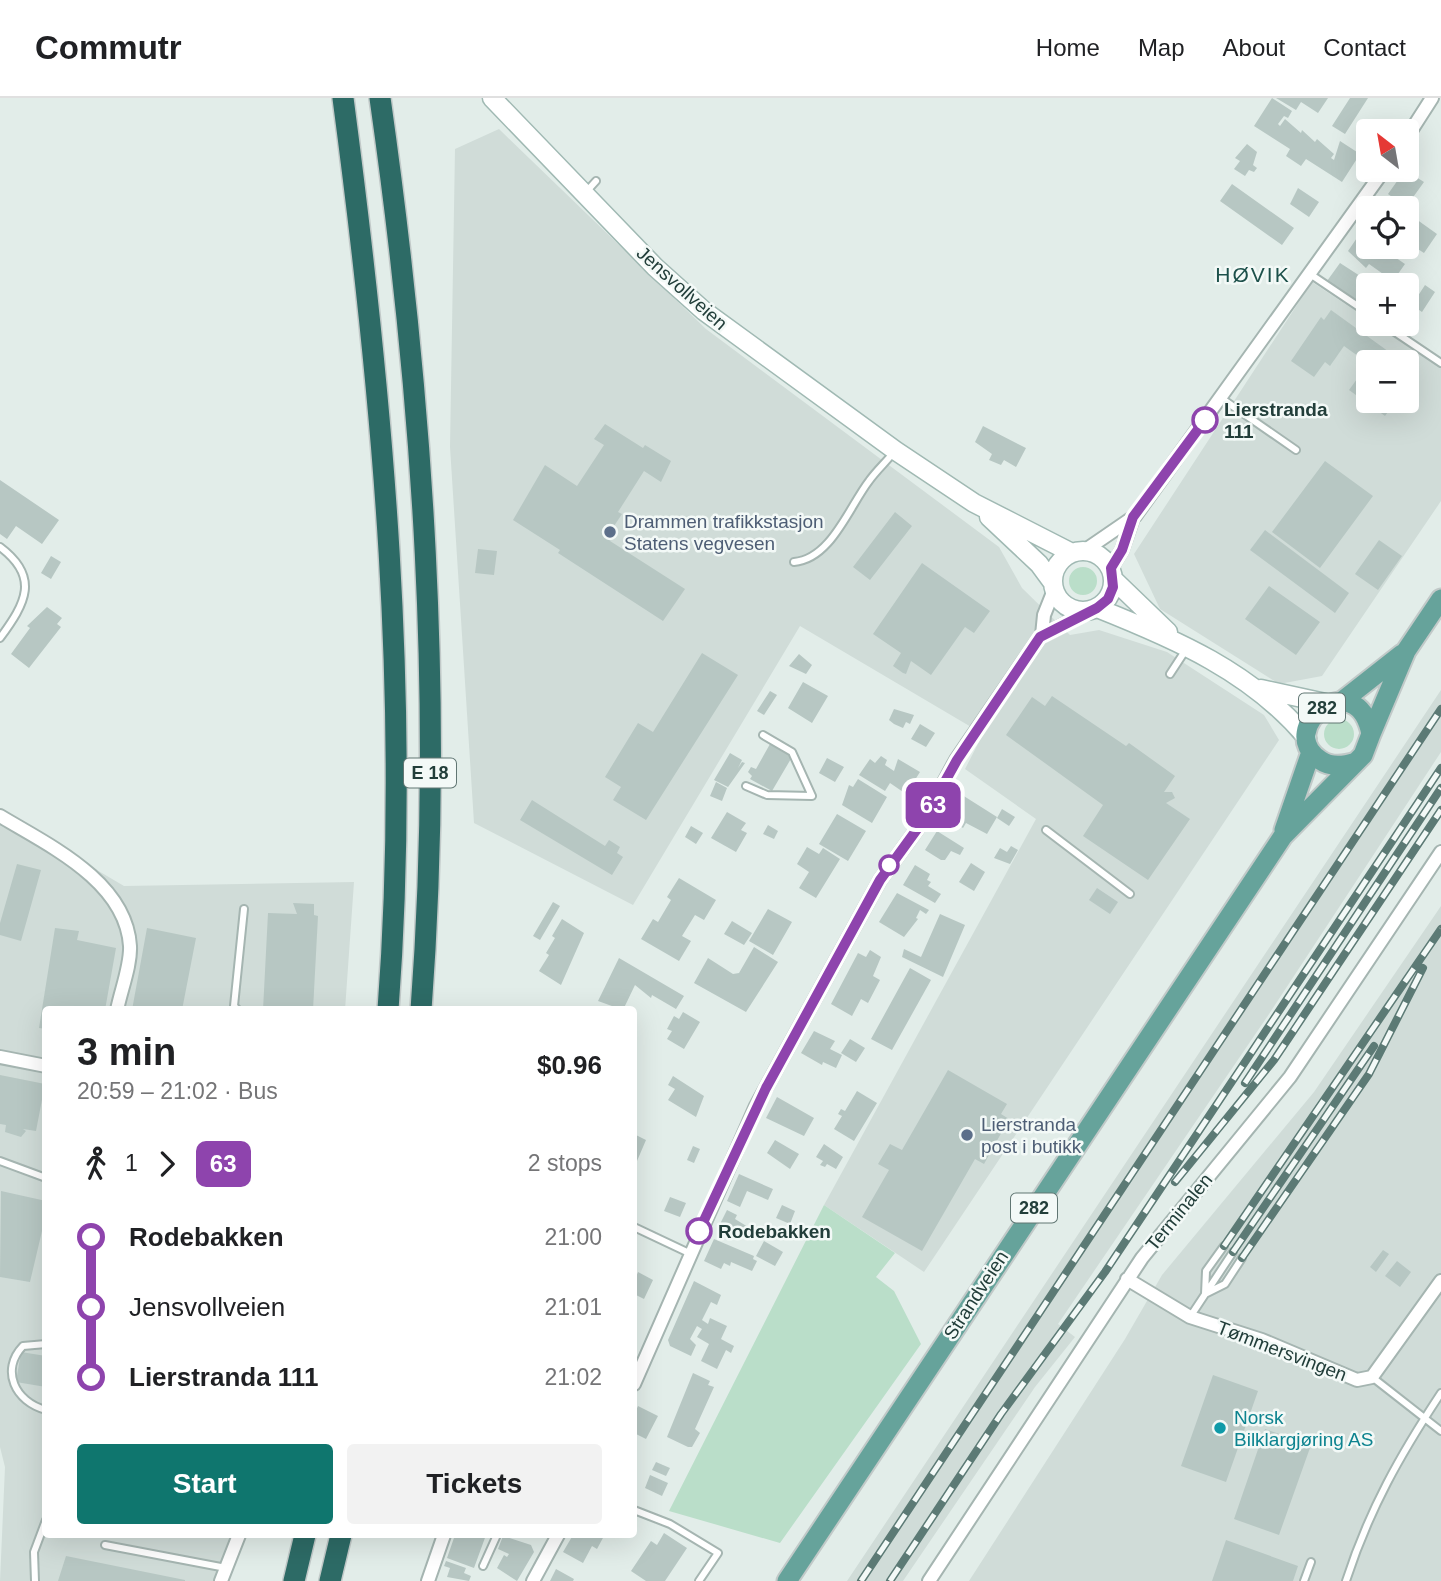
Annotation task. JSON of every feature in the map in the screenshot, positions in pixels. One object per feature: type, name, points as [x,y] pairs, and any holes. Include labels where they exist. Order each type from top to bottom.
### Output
[{"type":"highway","name":"E 18","points":[[343,98],[368,293],[383,445],[392,596],[397,767],[388,1006]]},
{"type":"highway","name":"E 18","points":[[380,98],[413,361],[426,536],[430,773],[421,1006]]},
{"type":"highway","points":[[294,1581],[305,1538]]},
{"type":"highway","points":[[330,1581],[340,1538]]},
{"type":"main road","name":"282","points":[[1356,762],[1369,746],[1371,734],[1406,651],[1441,599]]},
{"type":"main road","name":"282","points":[[1309,745],[1311,719],[1406,651]]},
{"type":"main road","name":"282","points":[[1336,703],[1362,712],[1371,734]]},
{"type":"main road","points":[[1309,745],[1327,764],[1345,766],[1356,762]]},
{"type":"main road","name":"Strandveien","points":[[1283,835],[1300,790],[1309,745]]},
{"type":"main road","name":"Strandveien","points":[[787,1581],[1283,835],[1356,762]]},
{"type":"street","name":"Jensvollveien","points":[[492,98],[590,187],[704,311],[896,451],[974,503],[1078,552]]},
{"type":"street","points":[[1418,119],[1432,98]]},
{"type":"street","points":[[1042,635],[1094,609],[1111,593],[1112,574],[1133,517],[1375,182]]},
{"type":"street","name":"Jensvollveien","points":[[974,503],[1039,564],[1054,587]]},
{"type":"street","points":[[637,1377],[689,1253],[756,1106],[889,865],[936,801],[957,760],[1042,635],[1044,615],[1054,587],[1056,568],[1133,517]]},
{"type":"street","points":[[1078,552],[1100,555],[1112,574],[1184,644]]},
{"type":"street","points":[[1054,587],[1065,605],[1081,611],[1094,609],[1184,644],[1253,685],[1279,707],[1309,745]]},
{"type":"street","points":[[1253,685],[1336,703]]},
{"type":"street","points":[[0,816],[87,873],[109,893],[119,908],[127,927],[130,948],[118,1006]]},
{"type":"street","name":"Terminalen","points":[[929,1581],[1127,1279],[1169,1221],[1245,1135],[1290,1077],[1441,852]]},
{"type":"street","points":[[0,1057],[42,1065]]},
{"type":"street","name":"Tømmersvingen","points":[[1127,1279],[1190,1317],[1262,1340],[1357,1380],[1372,1377],[1441,1281]]},
{"type":"street","points":[[221,1581],[238,1538]]},
{"type":"street","points":[[428,1581],[443,1538]]},
{"type":"street","points":[[533,1581],[556,1538]]},
{"type":"lane","points":[[1310,274],[1356,305]]},
{"type":"lane","points":[[1401,336],[1441,363]]},
{"type":"lane","points":[[1221,398],[1296,450]]},
{"type":"lane","points":[[794,562],[807,559],[821,550],[869,480],[896,451]]},
{"type":"lane","points":[[0,547],[19,563],[26,584],[21,607],[0,638]]},
{"type":"lane","points":[[1170,674],[1184,644]]},
{"type":"lane","points":[[746,786],[767,794],[811,796],[792,752],[764,735]]},
{"type":"lane","points":[[1046,830],[1130,894]]},
{"type":"lane","points":[[234,1006],[244,909]]},
{"type":"lane","points":[[0,1161],[42,1177]]},
{"type":"lane","points":[[637,1228],[689,1253]]},
{"type":"lane","points":[[1205,1294],[1206,1271],[1224,1245]]},
{"type":"lane","points":[[1190,1317],[1233,1252]]},
{"type":"lane","points":[[1205,1294],[1224,1284],[1242,1258]]},
{"type":"lane","points":[[42,1344],[23,1346],[14,1354],[9,1368],[12,1385],[32,1406],[42,1409]]},
{"type":"lane","points":[[1372,1377],[1441,1431]]},
{"type":"lane","points":[[1346,1581],[1361,1534],[1387,1478],[1441,1393]]},
{"type":"lane","points":[[637,1511],[670,1524],[718,1553],[699,1581]]},
{"type":"lane","points":[[35,1581],[34,1552],[42,1531]]},
{"type":"lane","points":[[483,1566],[496,1538]]},
{"type":"lane","points":[[105,1545],[226,1568]]},
{"type":"lane","points":[[1304,1581],[1311,1562]]},
{"type":"shaded area","points":[[499,129],[706,329],[999,547],[1022,588],[1070,635],[1099,630],[1167,652],[1264,715],[1279,740],[924,1272],[824,1205],[1036,819],[965,769],[983,734],[800,626],[633,905],[474,823],[450,447],[455,149]]},
{"type":"shaded area","points":[[1312,282],[1356,311],[1356,336],[1393,336],[1414,350],[1356,350],[1356,413],[1419,413],[1419,353],[1441,368],[1441,501],[1322,676],[1279,684],[1160,609],[1134,554]]},
{"type":"shaded area","points":[[1441,690],[1441,752],[1267,1017],[1058,1324],[1075,1337],[1035,1387],[903,1581],[847,1581]]},
{"type":"shaded area","points":[[0,813],[124,886],[354,882],[345,1006],[42,1006],[42,1538],[242,1538],[226,1581],[0,1581],[5,1467],[0,1447]]},
{"type":"shaded area","points":[[1441,906],[1441,1581],[969,1581],[1125,1339],[1162,1275],[1314,1092]]},
{"type":"green space","points":[[1083,567],[1093,571],[1097,581],[1093,591],[1083,595],[1073,591],[1069,581],[1073,571]]},
{"type":"green space","points":[[1339,719],[1350,723],[1354,734],[1350,745],[1339,749],[1328,745],[1324,734],[1328,723]]},
{"type":"green space","points":[[824,1205],[895,1253],[876,1277],[894,1291],[921,1344],[780,1543],[669,1511]]},
{"type":"building","points":[[1272,98],[1292,111],[1288,118],[1284,116],[1278,124],[1280,126],[1285,119],[1315,142],[1317,139],[1334,154],[1331,158],[1334,160],[1340,141],[1356,151],[1356,160],[1342,182],[1306,159],[1301,166],[1286,156],[1290,149],[1254,126]]},
{"type":"building","points":[[1276,98],[1328,98],[1318,113],[1301,102],[1296,110]]},
{"type":"building","points":[[1350,98],[1368,98],[1345,134],[1332,126]]},
{"type":"building","points":[[1247,144],[1257,152],[1253,165],[1257,168],[1254,172],[1249,170],[1245,176],[1234,169],[1240,161],[1235,158]]},
{"type":"building","points":[[1419,179],[1424,182],[1414,196],[1388,194],[1396,182],[1419,182]]},
{"type":"building","points":[[1232,184],[1294,228],[1282,245],[1220,201]]},
{"type":"building","points":[[1298,188],[1319,202],[1309,217],[1290,204]]},
{"type":"building","points":[[1419,221],[1437,234],[1424,253],[1419,250]]},
{"type":"building","points":[[1356,239],[1356,259],[1348,251]]},
{"type":"building","points":[[1356,259],[1398,259],[1405,264],[1399,273],[1382,273],[1369,264],[1366,268]]},
{"type":"building","points":[[1340,263],[1356,273],[1356,302],[1327,281]]},
{"type":"building","points":[[1425,285],[1435,292],[1422,312],[1419,310],[1419,294]]},
{"type":"building","points":[[1331,310],[1356,328],[1356,336],[1367,336],[1386,350],[1356,350],[1356,355],[1344,346],[1330,366],[1325,362],[1314,377],[1291,361],[1321,317],[1324,320]]},
{"type":"building","points":[[1356,380],[1356,395],[1349,390]]},
{"type":"building","points":[[605,424],[643,448],[645,445],[671,461],[661,482],[644,471],[618,512],[622,514],[612,529],[616,532],[610,541],[685,589],[663,621],[558,553],[560,550],[513,520],[545,465],[577,486],[604,445],[594,439]]},
{"type":"building","points":[[983,426],[1026,448],[1016,467],[1004,460],[1001,465],[989,460],[992,454],[975,442]]},
{"type":"building","points":[[1325,461],[1373,496],[1320,568],[1272,532]]},
{"type":"building","points":[[0,480],[59,520],[42,544],[16,526],[7,539],[0,534]]},
{"type":"building","points":[[895,512],[912,526],[870,580],[853,567]]},
{"type":"building","points":[[1265,530],[1349,593],[1335,613],[1250,550]]},
{"type":"building","points":[[1379,540],[1402,556],[1378,590],[1355,574]]},
{"type":"building","points":[[478,549],[497,551],[494,575],[475,573]]},
{"type":"building","points":[[51,556],[61,562],[51,579],[41,573]]},
{"type":"building","points":[[922,563],[990,611],[974,633],[965,627],[931,675],[911,661],[906,674],[893,666],[901,653],[873,634]]},
{"type":"building","points":[[1269,586],[1320,622],[1296,655],[1245,619]]},
{"type":"building","points":[[47,607],[62,618],[57,624],[61,627],[29,668],[11,654],[30,628],[27,626]]},
{"type":"building","points":[[702,653],[738,675],[646,820],[613,800],[621,787],[605,777],[638,723],[653,732]]},
{"type":"building","points":[[799,654],[812,665],[806,674],[789,666]]},
{"type":"building","points":[[803,682],[828,696],[812,723],[788,708]]},
{"type":"building","points":[[770,691],[777,695],[764,715],[757,711]]},
{"type":"building","points":[[1052,696],[1126,746],[1129,743],[1175,776],[1164,792],[1172,792],[1175,798],[1166,803],[1190,819],[1148,880],[1083,836],[1103,805],[1006,735],[1032,697],[1045,706]]},
{"type":"building","points":[[894,709],[914,715],[910,724],[906,722],[903,728],[889,720]]},
{"type":"building","points":[[920,724],[935,733],[926,747],[911,739]]},
{"type":"building","points":[[770,744],[792,757],[772,791],[750,779],[752,776],[748,772],[751,767],[756,769]]},
{"type":"building","points":[[730,753],[742,760],[738,768],[742,762],[745,763],[728,787],[714,780]]},
{"type":"building","points":[[881,756],[887,760],[885,765],[894,771],[898,759],[920,772],[906,794],[890,783],[885,791],[859,775],[870,759],[875,763]]},
{"type":"building","points":[[827,758],[844,767],[835,782],[819,773]]},
{"type":"building","points":[[858,779],[887,797],[872,823],[842,805],[849,785],[853,787]]},
{"type":"building","points":[[716,782],[727,788],[722,801],[710,796]]},
{"type":"building","points":[[959,793],[997,817],[987,834],[966,823],[963,828],[945,816]]},
{"type":"building","points":[[532,800],[605,846],[609,840],[620,847],[617,853],[623,857],[612,875],[520,820]]},
{"type":"building","points":[[1002,809],[1015,817],[1009,826],[997,818]]},
{"type":"building","points":[[727,812],[746,823],[741,830],[747,833],[736,852],[711,838]]},
{"type":"building","points":[[837,814],[866,831],[848,861],[819,844]]},
{"type":"building","points":[[768,825],[778,831],[774,839],[763,834]]},
{"type":"building","points":[[691,826],[703,833],[696,844],[685,837]]},
{"type":"building","points":[[937,831],[964,848],[960,855],[951,851],[945,860],[941,860],[925,850]]},
{"type":"building","points":[[1011,846],[1018,850],[1010,864],[994,858],[1000,848],[1007,852]]},
{"type":"building","points":[[807,847],[819,854],[823,848],[840,859],[816,898],[799,888],[809,872],[797,864]]},
{"type":"building","points":[[971,863],[985,872],[974,891],[959,882]]},
{"type":"building","points":[[17,864],[41,870],[21,941],[0,935],[0,923]]},
{"type":"building","points":[[915,865],[930,874],[927,880],[931,882],[928,886],[941,894],[935,903],[903,885]]},
{"type":"building","points":[[679,878],[716,900],[704,920],[695,915],[682,936],[691,941],[679,961],[641,939],[653,919],[658,922],[671,900],[667,897]]},
{"type":"building","points":[[1097,888],[1118,902],[1110,914],[1089,900]]},
{"type":"building","points":[[897,893],[929,910],[926,914],[920,910],[916,918],[918,919],[904,937],[879,922]]},
{"type":"building","points":[[553,902],[560,906],[540,940],[533,936]]},
{"type":"building","points":[[293,903],[314,904],[314,915],[318,916],[313,1006],[263,1006],[268,913],[297,914]]},
{"type":"building","points":[[768,909],[792,922],[773,955],[749,941]]},
{"type":"building","points":[[940,914],[965,925],[943,977],[902,957],[904,949],[921,957]]},
{"type":"building","points":[[562,919],[584,933],[561,985],[539,971],[549,955],[546,953],[555,938],[552,936]]},
{"type":"building","points":[[732,921],[752,933],[744,945],[724,934]]},
{"type":"building","points":[[55,928],[79,931],[77,940],[116,948],[106,1006],[43,1006]]},
{"type":"building","points":[[147,928],[196,938],[183,1006],[133,1006]]},
{"type":"building","points":[[754,947],[778,962],[746,1012],[694,983],[708,958],[733,974],[739,973]]},
{"type":"building","points":[[870,950],[881,957],[873,976],[880,980],[868,1003],[861,999],[852,1016],[831,1004],[858,953],[866,957]]},
{"type":"building","points":[[619,958],[684,996],[676,1009],[652,995],[651,998],[635,985],[625,1006],[612,1006],[598,1001]]},
{"type":"building","points":[[910,968],[931,980],[892,1050],[871,1039]]},
{"type":"building","points":[[683,1012],[700,1022],[684,1049],[667,1039],[672,1031],[667,1029],[674,1016],[679,1019]]},
{"type":"building","points":[[814,1031],[835,1041],[830,1049],[842,1055],[836,1068],[823,1062],[822,1065],[801,1053]]},
{"type":"building","points":[[850,1039],[865,1048],[856,1062],[841,1053]]},
{"type":"building","points":[[948,1070],[1007,1104],[1001,1114],[1009,1119],[984,1164],[975,1159],[922,1251],[862,1217],[889,1170],[878,1164],[890,1144],[902,1150]]},
{"type":"building","points":[[0,1075],[42,1083],[36,1131],[23,1129],[26,1131],[21,1137],[5,1132],[6,1125],[0,1124]]},
{"type":"building","points":[[673,1076],[704,1096],[696,1117],[668,1100],[675,1089],[668,1085]]},
{"type":"building","points":[[857,1091],[877,1103],[854,1141],[834,1129],[842,1116],[838,1114],[841,1109],[845,1111]]},
{"type":"building","points":[[777,1097],[814,1118],[804,1136],[766,1118]]},
{"type":"building","points":[[637,1136],[646,1140],[637,1161]]},
{"type":"building","points":[[775,1140],[799,1154],[790,1169],[767,1153]]},
{"type":"building","points":[[824,1144],[843,1157],[836,1169],[827,1164],[825,1167],[820,1165],[823,1161],[816,1157]]},
{"type":"building","points":[[693,1146],[700,1149],[694,1163],[687,1160]]},
{"type":"building","points":[[739,1174],[773,1189],[768,1200],[747,1191],[740,1207],[727,1201]]},
{"type":"building","points":[[1,1191],[42,1200],[42,1231],[30,1282],[0,1277]]},
{"type":"building","points":[[670,1197],[686,1203],[680,1217],[664,1211]]},
{"type":"building","points":[[782,1205],[795,1211],[790,1224],[776,1218]]},
{"type":"building","points":[[727,1210],[737,1215],[735,1219],[748,1227],[743,1236],[719,1226]]},
{"type":"building","points":[[714,1239],[754,1256],[753,1259],[757,1261],[752,1271],[731,1262],[730,1266],[724,1263],[721,1269],[704,1261]]},
{"type":"building","points":[[764,1241],[783,1252],[775,1266],[756,1256]]},
{"type":"building","points":[[1383,1250],[1389,1254],[1376,1272],[1370,1267]]},
{"type":"building","points":[[1397,1261],[1411,1272],[1400,1287],[1385,1276]]},
{"type":"building","points":[[638,1272],[653,1280],[644,1299],[637,1296]]},
{"type":"building","points":[[694,1281],[721,1295],[717,1305],[711,1302],[702,1320],[708,1324],[710,1318],[727,1326],[721,1339],[734,1346],[731,1353],[726,1350],[717,1369],[701,1361],[709,1344],[697,1337],[702,1329],[697,1326],[690,1339],[696,1345],[691,1356],[670,1346],[668,1340]]},
{"type":"building","points":[[21,1352],[42,1355],[42,1386],[16,1382]]},
{"type":"building","points":[[693,1373],[710,1381],[708,1385],[714,1387],[695,1429],[700,1433],[692,1447],[688,1447],[667,1437]]},
{"type":"building","name":"Norsk Bilklargjøring AS","points":[[1213,1375],[1258,1391],[1226,1482],[1181,1466]]},
{"type":"building","points":[[638,1406],[658,1416],[646,1439],[637,1434]]},
{"type":"building","points":[[1265,1429],[1311,1445],[1279,1535],[1234,1519]]},
{"type":"building","points":[[656,1462],[670,1468],[666,1476],[652,1470]]},
{"type":"building","points":[[650,1475],[668,1483],[662,1496],[645,1488]]},
{"type":"building","points":[[664,1533],[687,1548],[665,1581],[646,1581],[631,1571],[651,1541],[657,1545]]},
{"type":"building","points":[[454,1538],[485,1538],[474,1568],[447,1558]]},
{"type":"building","points":[[502,1538],[531,1545],[534,1552],[517,1581],[497,1568],[504,1555],[507,1557],[509,1554],[498,1549]]},
{"type":"building","points":[[571,1538],[603,1538],[597,1549],[592,1546],[583,1563],[563,1552]]},
{"type":"building","points":[[1226,1540],[1298,1566],[1293,1581],[1212,1581]]},
{"type":"building","points":[[66,1556],[185,1580],[185,1581],[58,1581]]},
{"type":"building","points":[[446,1561],[466,1568],[464,1573],[471,1576],[469,1581],[447,1577],[450,1568],[444,1566]]},
{"type":"building","points":[[556,1569],[574,1579],[573,1581],[550,1581]]},
{"type":"railway","points":[[861,1581],[1441,709]]},
{"type":"railway","points":[[890,1581],[1001,1414],[1105,1272],[1441,768]]},
{"type":"railway","points":[[1245,1083],[1441,788]]},
{"type":"railway","points":[[1175,1182],[1274,1060],[1441,810]]},
{"type":"railway","points":[[1224,1246],[1441,929]]},
{"type":"railway","points":[[1242,1258],[1369,1074],[1423,968]]},
{"type":"railway","points":[[1233,1252],[1374,1046]]},
{"type":"bus line","name":"63","points":[[699,1231],[727,1166],[766,1088],[827,972],[889,865],[923,821],[957,760],[1040,637],[1097,608],[1108,599],[1114,580],[1111,568],[1122,550],[1133,517],[1205,420]]},
{"type":"place","name":"Lierstranda 111","points":[[1205,420]]},
{"type":"place","name":"Drammen trafikkstasjon Statens vegvesen","points":[[610,532]]},
{"type":"place","name":"Lierstranda post i butikk","points":[[967,1135]]},
{"type":"place","name":"Rodebakken","points":[[699,1231]]},
{"type":"place","name":"Norsk Bilklargjøring AS","points":[[1220,1428]]},
{"type":"district","name":"HØVIK","points":[[1253,274]]}]
